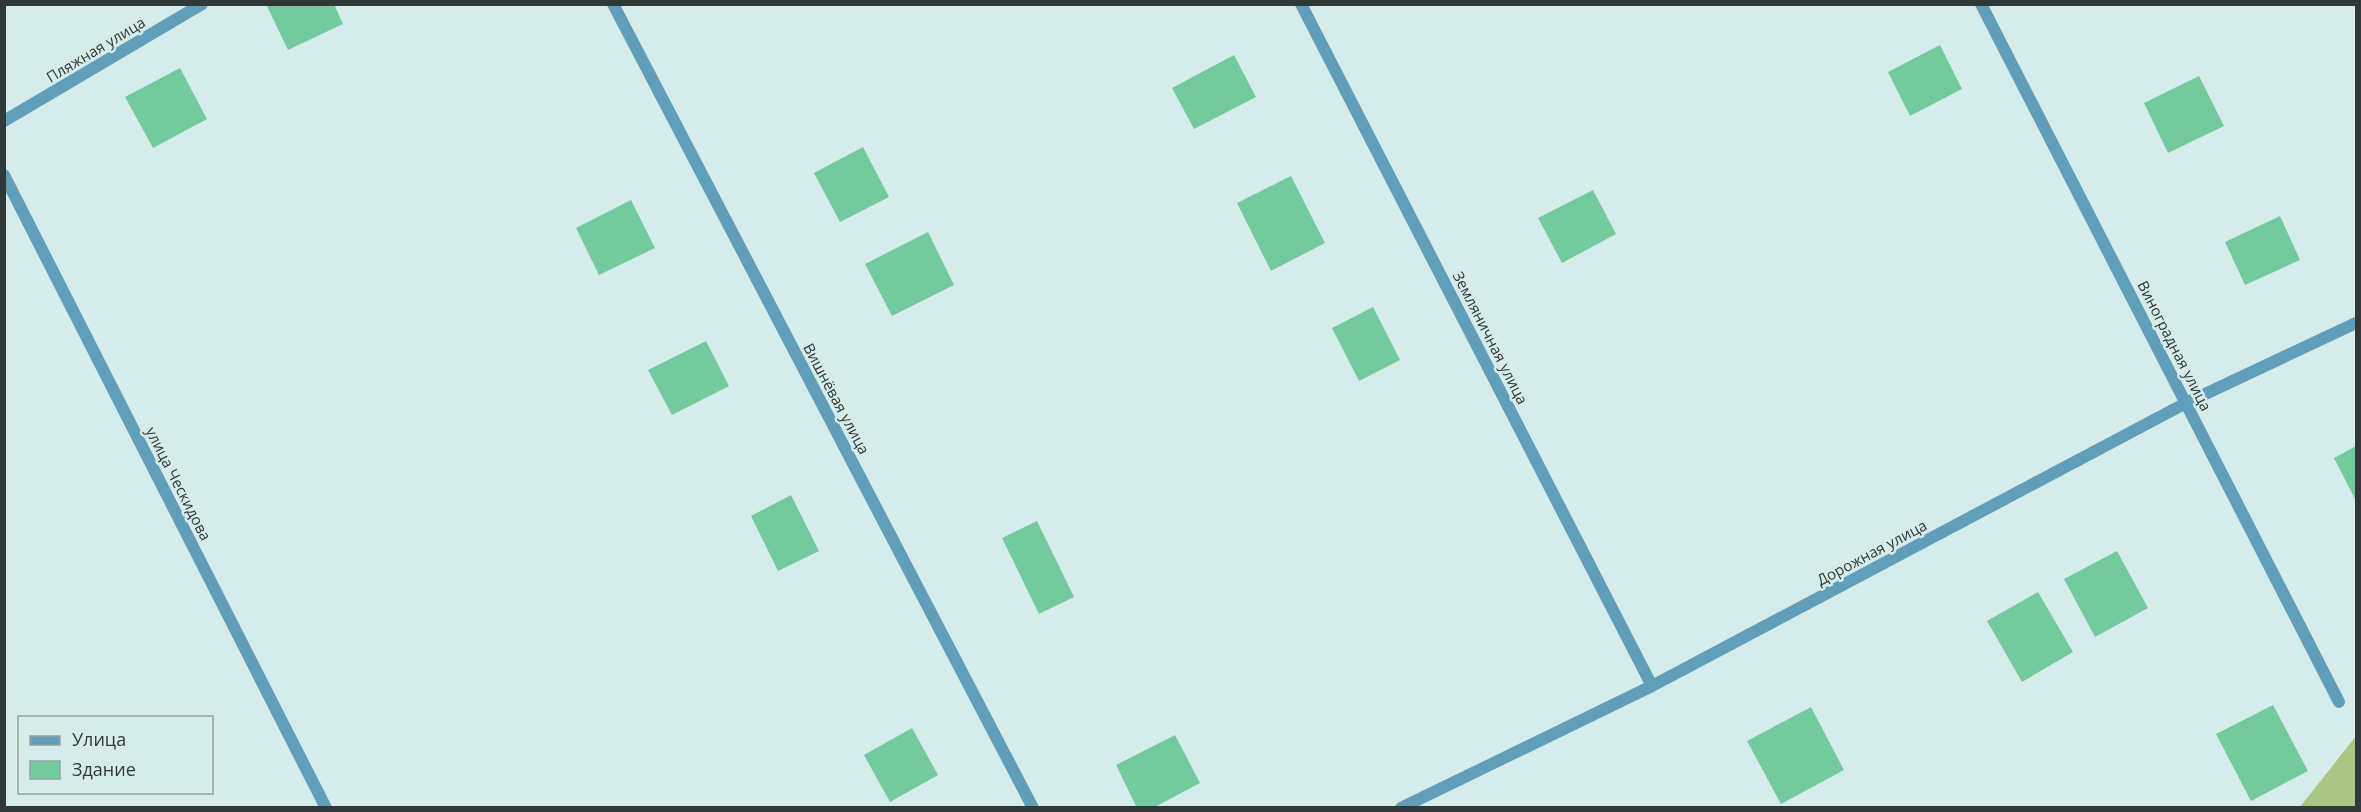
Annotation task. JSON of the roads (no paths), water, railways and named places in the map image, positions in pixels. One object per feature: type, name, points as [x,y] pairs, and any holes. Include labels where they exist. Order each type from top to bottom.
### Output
[{"type":"street","name":"Пляжная улица","points":[[4,121],[202,4]]},
{"type":"street","name":"Вишнёвая улица","points":[[613,4],[1033,807]]},
{"type":"street","name":"Земляничная улица","points":[[1301,4],[1652,686]]},
{"type":"street","name":"Виноградная улица","points":[[1981,4],[2339,702]]},
{"type":"street","name":"улица Ческидова","points":[[4,175],[326,807]]},
{"type":"street","name":"Дорожная улица","points":[[1401,807],[1652,686],[2186,403],[2356,323]]}]
